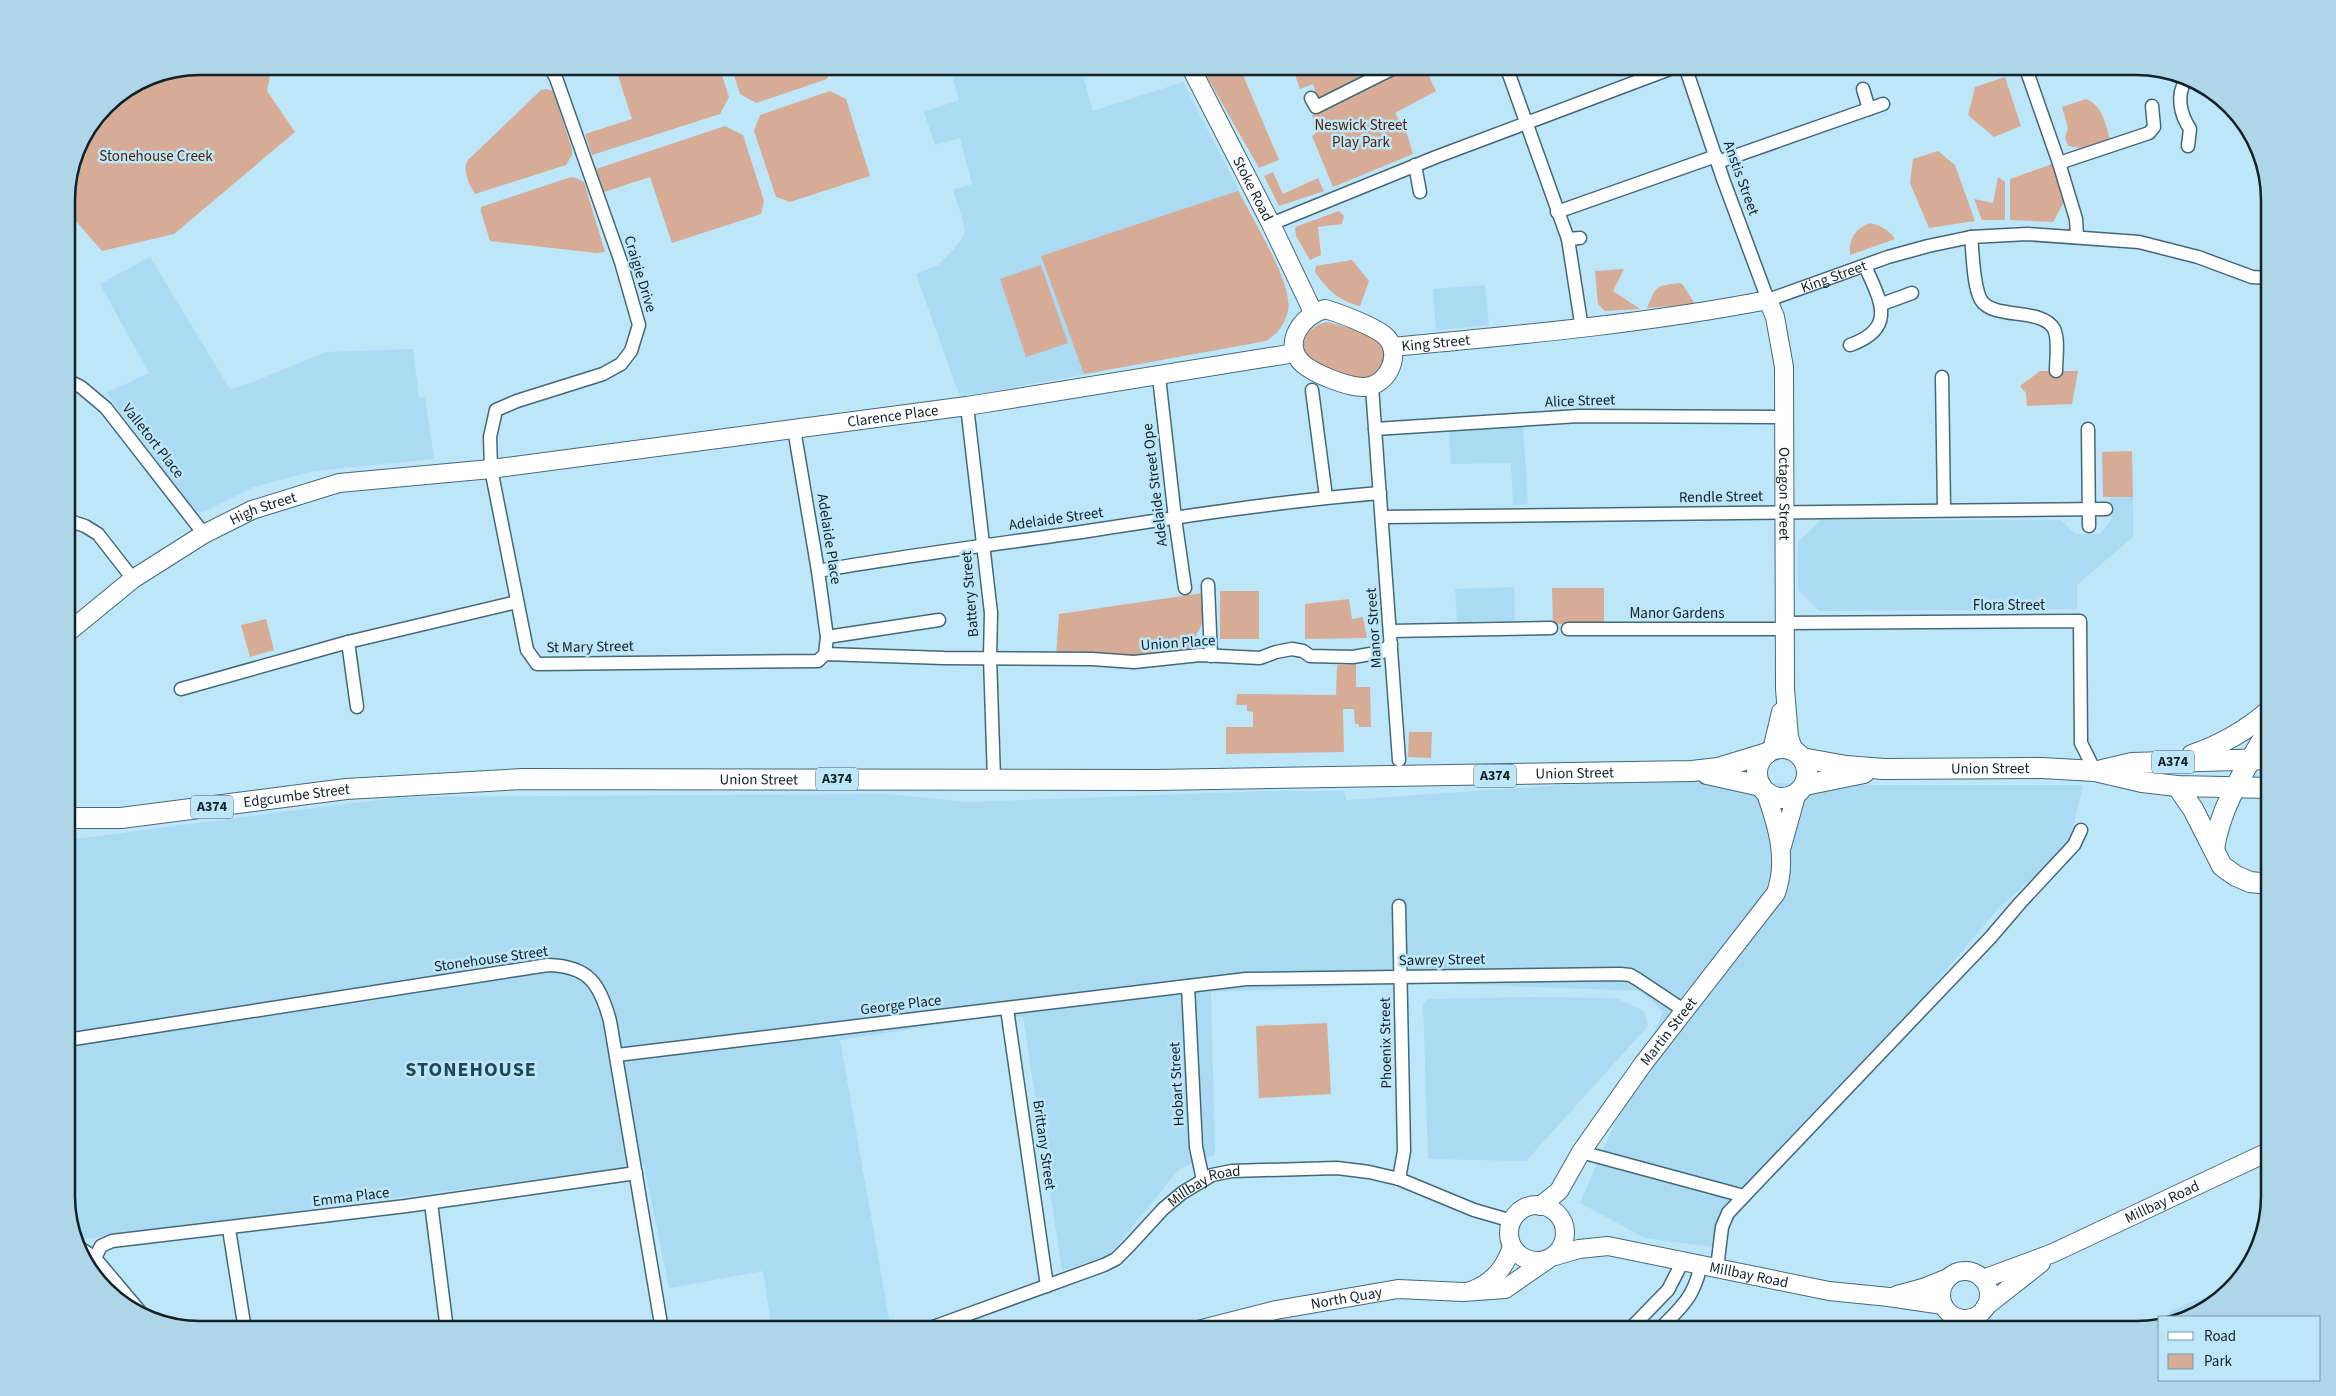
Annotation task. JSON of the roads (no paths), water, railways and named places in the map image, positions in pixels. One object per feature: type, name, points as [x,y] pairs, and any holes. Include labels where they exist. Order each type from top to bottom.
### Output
[{"type":"main road","points":[[2164,762],[2180,759],[2218,745],[2261,717]]},
{"type":"main road","points":[[1781,748],[1798,754],[1807,765],[1808,774],[1801,788],[1790,797],[1778,798],[1763,789],[1758,771],[1761,760],[1770,752],[1781,748]]},
{"type":"main road","name":"Union Street","points":[[497,780],[1337,777],[1692,771],[1718,768],[1770,752]]},
{"type":"main road","name":"Union Street","points":[[1798,754],[1846,766],[1884,769],[2006,768],[2095,771],[2142,782],[2177,786],[2261,788]]},
{"type":"main road","name":"Union Street","points":[[2095,771],[2132,763],[2261,759]]},
{"type":"main road","points":[[2214,849],[2217,826],[2234,787],[2261,759]]},
{"type":"main road","name":"Union Street","points":[[1801,788],[1884,769]]},
{"type":"main road","name":"Union Street","points":[[1692,771],[1763,789]]},
{"type":"main road","name":"Edgcumbe Street","points":[[75,818],[120,818],[352,788],[497,780]]},
{"type":"main road","name":"A374","points":[[2177,786],[2193,809],[2222,866],[2236,876],[2250,882],[2261,883]]},
{"type":"street","name":"Craigie Drive","points":[[491,469],[490,436],[496,410],[517,401],[603,374],[621,364],[631,351],[639,325],[621,262],[554,75]]},
{"type":"street","name":"Stoke Road","points":[[1195,75],[1271,224],[1313,312]]},
{"type":"street","points":[[1311,98],[1316,107],[1380,75]]},
{"type":"street","points":[[1509,75],[1557,212],[1574,239],[1582,329]]},
{"type":"street","points":[[1271,224],[1436,156],[1654,75]]},
{"type":"street","name":"Anstis Street","points":[[1688,75],[1768,300]]},
{"type":"street","points":[[2028,75],[2059,163],[2076,219],[2077,236]]},
{"type":"street","points":[[2183,84],[2180,89],[2182,118],[2190,129],[2188,146]]},
{"type":"street","points":[[1863,89],[1869,109]]},
{"type":"street","points":[[1557,212],[1883,104]]},
{"type":"street","points":[[2059,163],[2149,133],[2154,127],[2152,106]]},
{"type":"street","points":[[1415,165],[1420,192]]},
{"type":"street","name":"King Street","points":[[1392,346],[1582,329],[1712,311],[1768,300],[1928,246],[1971,237],[2027,234],[2077,236],[2139,242],[2198,257],[2252,277],[2261,278]]},
{"type":"street","points":[[1971,237],[1977,291],[1982,302],[1992,308],[2044,320],[2051,326],[2055,331],[2056,371]]},
{"type":"street","points":[[1850,345],[1871,335],[1878,323],[1882,304],[1865,266]]},
{"type":"street","points":[[1882,304],[1912,293]]},
{"type":"street","name":"Octagon Street","points":[[1768,300],[1776,318],[1784,367],[1786,417],[1784,512],[1785,689],[1789,737],[1798,754]]},
{"type":"street","points":[[1325,309],[1338,313],[1385,335],[1392,346],[1393,356],[1387,376],[1372,387],[1358,387],[1338,382],[1302,363],[1296,353],[1295,340],[1298,328],[1313,312],[1325,309]]},
{"type":"street","name":"Clarence Place","points":[[491,469],[967,406],[1159,377],[1296,353]]},
{"type":"street","name":"Adelaide Street Ope","points":[[1159,377],[1185,588]]},
{"type":"street","points":[[1942,377],[1944,509]]},
{"type":"street","name":"Valletort Place","points":[[75,384],[106,408],[204,534]]},
{"type":"street","name":"Manor Street","points":[[1372,387],[1399,760]]},
{"type":"street","points":[[1312,390],[1326,497],[1380,493]]},
{"type":"street","name":"Battery Street","points":[[967,406],[991,613],[990,657],[994,779]]},
{"type":"street","name":"Alice Street","points":[[1375,429],[1579,416],[1786,417]]},
{"type":"street","name":"Adelaide Place","points":[[794,429],[818,570],[827,637],[825,654]]},
{"type":"street","points":[[2088,429],[2089,526]]},
{"type":"street","name":"High Street","points":[[75,626],[133,579],[204,534],[252,510],[339,483],[491,469]]},
{"type":"street","name":"St Mary Street","points":[[491,469],[527,650],[537,664],[818,661],[825,654]]},
{"type":"street","name":"Adelaide Street","points":[[818,570],[957,548],[1326,497]]},
{"type":"street","name":"Rendle Street","points":[[1382,517],[1944,509],[2106,509]]},
{"type":"street","points":[[75,523],[85,526],[98,534],[133,579]]},
{"type":"street","points":[[1208,585],[1211,656]]},
{"type":"street","points":[[181,689],[348,642],[517,602]]},
{"type":"street","points":[[827,637],[939,620]]},
{"type":"street","name":"Flora Street","points":[[1786,626],[2080,621],[2081,743],[2095,771]]},
{"type":"street","name":"Manor Gardens","points":[[1568,629],[1786,626]]},
{"type":"street","points":[[1390,631],[1551,628]]},
{"type":"street","points":[[348,642],[357,707]]},
{"type":"street","name":"Union Place","points":[[990,657],[1092,659],[1134,662],[1211,656],[1260,658],[1292,649],[1303,651],[1310,656],[1353,657],[1382,652],[1391,644]]},
{"type":"street","points":[[825,654],[944,658],[990,657]]},
{"type":"street","name":"Octagon Street","points":[[1770,752],[1776,737],[1785,689]]},
{"type":"street","name":"Martin Street","points":[[1781,852],[1801,788]]},
{"type":"street","name":"Martin Street","points":[[1540,1206],[1559,1191],[1581,1152],[1643,1064],[1776,893],[1780,880],[1781,852],[1778,828],[1763,789]]},
{"type":"street","points":[[1667,1321],[1688,1299],[1709,1266],[1728,1213],[1990,938],[2074,845],[2081,830]]},
{"type":"street","name":"Phoenix Street","points":[[1399,1179],[1404,1151],[1400,906]]},
{"type":"street","name":"Stonehouse Street","points":[[75,1039],[548,965],[576,968],[598,989],[605,1000],[617,1055],[661,1321]]},
{"type":"street","name":"Sawrey Street","points":[[1188,986],[1246,979],[1630,975],[1685,1011]]},
{"type":"street","name":"George Place","points":[[617,1055],[1188,986]]},
{"type":"street","name":"Hobart Street","points":[[1188,986],[1196,1147],[1203,1180]]},
{"type":"street","name":"Brittany Street","points":[[1008,1009],[1047,1286]]},
{"type":"street","points":[[1581,1152],[1744,1196]]},
{"type":"street","name":"Millbay Road","points":[[1983,1279],[2053,1253],[2261,1155]]},
{"type":"street","name":"Millbay Road","points":[[950,1321],[1116,1259],[1163,1209],[1182,1193],[1203,1180],[1225,1173],[1257,1169],[1337,1168],[1369,1172],[1399,1179],[1474,1210],[1512,1220]]},
{"type":"street","name":"Emma Place","points":[[95,1258],[101,1246],[112,1241],[432,1202],[636,1173]]},
{"type":"street","points":[[432,1202],[446,1321]]},
{"type":"street","points":[[1540,1206],[1555,1212],[1561,1218],[1565,1234],[1560,1250],[1551,1258],[1535,1261],[1524,1258],[1512,1246],[1509,1238],[1512,1220],[1524,1209],[1540,1206]]},
{"type":"street","name":"Millbay Road","points":[[1561,1218],[1580,1234],[1608,1246],[1829,1291],[1889,1297],[1948,1316]]},
{"type":"street","points":[[229,1228],[244,1321]]},
{"type":"street","points":[[1468,1292],[1487,1283],[1501,1270],[1512,1246]]},
{"type":"street","name":"Millbay Road","points":[[1551,1258],[1579,1249],[1608,1246]]},
{"type":"street","name":"Millbay Road","points":[[1983,1310],[2053,1253]]},
{"type":"street","points":[[90,1254],[95,1258],[131,1300]]},
{"type":"street","name":"North Quay","points":[[1233,1321],[1284,1308],[1398,1289],[1468,1292],[1505,1289],[1551,1258]]},
{"type":"street","points":[[1638,1321],[1668,1290],[1683,1261]]},
{"type":"street","points":[[1979,1321],[1989,1296],[1983,1279],[1969,1271],[1961,1271],[1948,1278],[1941,1293],[1948,1316],[1966,1318],[1983,1310]]},
{"type":"street","name":"Millbay Road","points":[[1889,1297],[1924,1288],[1948,1278]]},
{"type":"district","name":"STONEHOUSE","points":[[471,1070]]},
{"type":"park label","name":"Neswick Street Play Park","points":[[1361,134]]},
{"type":"park label","name":"Stonehouse Creek","points":[[156,156]]}]
